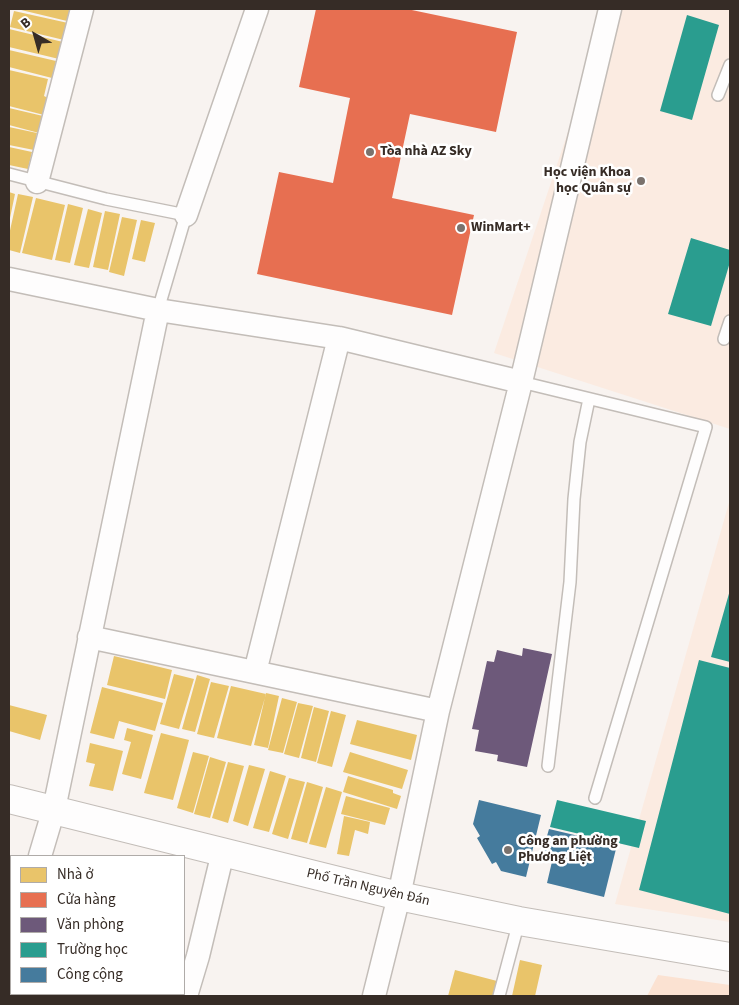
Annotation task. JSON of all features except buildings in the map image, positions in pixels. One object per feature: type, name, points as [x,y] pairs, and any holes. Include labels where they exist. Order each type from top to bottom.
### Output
[{"type":"street","points":[[37,182],[82,9]]},
{"type":"street","points":[[186,215],[257,9]]},
{"type":"street","points":[[374,996],[399,896],[438,710],[610,9]]},
{"type":"street","points":[[9,279],[158,310],[339,338],[520,382]]},
{"type":"street","points":[[40,855],[54,809],[158,310]]},
{"type":"street","points":[[255,672],[339,338]]},
{"type":"street","points":[[89,637],[438,710]]},
{"type":"street","name":"Phố Trần Nguyên Đán","points":[[9,799],[399,896],[519,921],[730,957]]},
{"type":"street","points":[[186,996],[198,956],[223,852]]},
{"type":"lane","points":[[718,95],[730,65]]},
{"type":"lane","points":[[9,174],[106,199],[186,215],[158,310]]},
{"type":"lane","points":[[724,339],[730,321]]},
{"type":"lane","points":[[520,382],[706,427],[595,798]]},
{"type":"lane","points":[[548,766],[570,582],[574,499],[580,442],[589,399]]},
{"type":"lane","points":[[499,996],[519,921]]},
{"type":"shaded area","name":"Học viện Khoa học Quân sự","points":[[609,9],[730,9],[730,429],[494,353]]},
{"type":"shaded area","points":[[730,499],[730,922],[615,904]]},
{"type":"shaded area","points":[[658,975],[730,985],[730,996],[647,996]]},
{"type":"place","name":"Tòa nhà AZ Sky","points":[[370,152]]},
{"type":"place","name":"Học viện Khoa học Quân sự","points":[[641,181]]},
{"type":"place","name":"WinMart+","points":[[461,228]]},
{"type":"place","name":"Công an phường Phương Liệt","points":[[508,850]]}]
